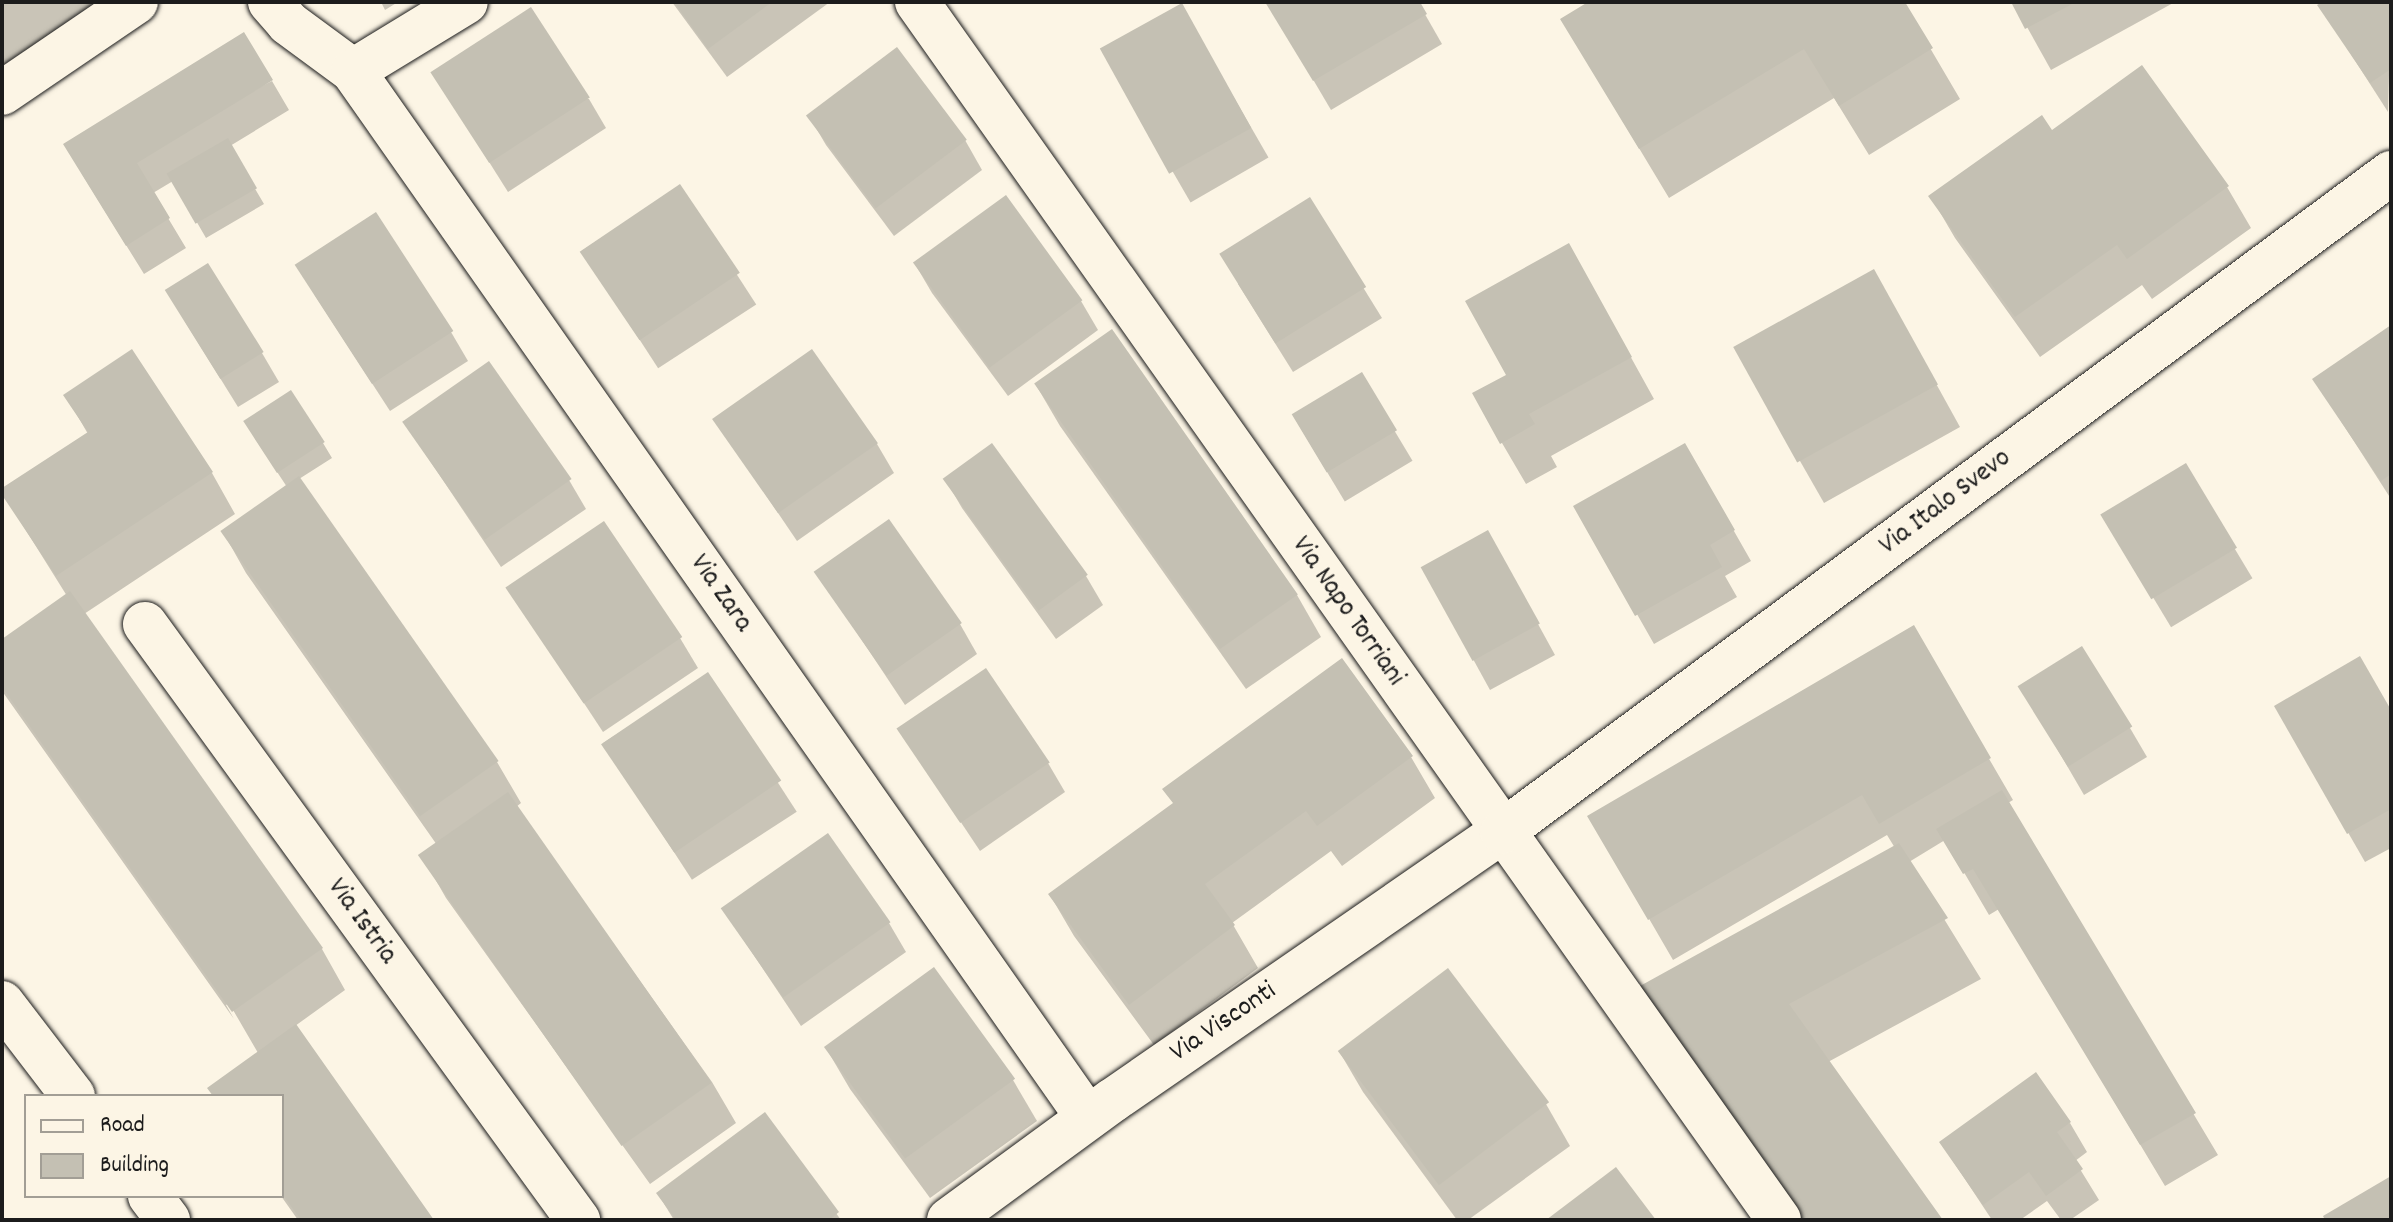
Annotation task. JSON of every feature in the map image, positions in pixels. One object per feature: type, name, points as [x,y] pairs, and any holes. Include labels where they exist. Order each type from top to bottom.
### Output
[{"type":"street","points":[[2,93],[136,2]]},
{"type":"street","name":"Via Zara","points":[[270,2],[288,23],[353,71],[1088,1118]]},
{"type":"street","points":[[353,71],[466,2]]},
{"type":"street","name":"Via Napo Torriani","points":[[917,2],[1779,1220]]},
{"type":"street","name":"Via Italo Svevo","points":[[1502,832],[2391,173]]},
{"type":"street","name":"Via Istria","points":[[145,624],[578,1220]]},
{"type":"street","name":"Via Visconti","points":[[949,1220],[1088,1118],[1502,832]]},
{"type":"street","points":[[2,1003],[71,1094]]},
{"type":"street","points":[[152,1198],[168,1220]]},
{"type":"building","points":[[674,2],[772,2],[708,49]]},
{"type":"building","points":[[1265,2],[1420,2],[1427,14],[1313,81]]},
{"type":"building","points":[[1588,2],[1905,2],[1933,48],[1839,106],[1804,49],[1639,149],[1560,19]]},
{"type":"building","points":[[2011,2],[2076,2],[2025,29]]},
{"type":"building","points":[[2322,2],[2391,2],[2391,69],[2370,83],[2317,5]]},
{"type":"building","points":[[1182,3],[1251,128],[1169,174],[1100,49]]},
{"type":"building","points":[[531,7],[590,98],[489,163],[430,72]]},
{"type":"building","points":[[244,32],[273,80],[137,163],[170,218],[126,246],[63,144]]},
{"type":"building","points":[[897,47],[967,140],[876,208],[806,116]]},
{"type":"building","points":[[2142,65],[2229,186],[2127,259],[2117,245],[2015,317],[1928,196],[2042,115],[2052,130]]},
{"type":"building","points":[[228,138],[257,188],[196,224],[167,174]]},
{"type":"building","points":[[680,184],[740,273],[640,340],[580,252]]},
{"type":"building","points":[[1006,195],[1082,300],[989,368],[913,263]]},
{"type":"building","points":[[1310,197],[1366,287],[1275,344],[1219,254]]},
{"type":"building","points":[[376,212],[453,331],[372,384],[295,265]]},
{"type":"building","points":[[1569,243],[1632,357],[1529,414],[1535,424],[1500,444],[1472,393],[1506,375],[1465,301]]},
{"type":"building","points":[[208,263],[264,352],[220,379],[165,290]]},
{"type":"building","points":[[1874,269],[1938,384],[1797,463],[1733,347]]},
{"type":"building","points":[[2391,325],[2391,474],[2381,481],[2312,379]]},
{"type":"building","points":[[1112,329],[1298,594],[1220,649],[1034,383]]},
{"type":"building","points":[[132,349],[213,472],[56,576],[2,495],[2,488],[88,432],[63,395]]},
{"type":"building","points":[[812,349],[878,443],[778,513],[712,419]]},
{"type":"building","points":[[489,361],[572,479],[485,540],[402,422]]},
{"type":"building","points":[[1362,372],[1397,430],[1327,473],[1292,414]]},
{"type":"building","points":[[291,390],[325,442],[277,473],[243,421]]},
{"type":"building","points":[[992,443],[1088,575],[1038,611],[943,479]]},
{"type":"building","points":[[1685,443],[1735,530],[1710,545],[1722,567],[1635,616],[1573,506]]},
{"type":"building","points":[[2186,463],[2237,548],[2151,599],[2100,515]]},
{"type":"building","points":[[299,476],[499,761],[420,816],[220,531]]},
{"type":"building","points":[[889,519],[962,623],[886,676],[814,572]]},
{"type":"building","points":[[604,521],[682,637],[584,704],[505,588]]},
{"type":"building","points":[[1488,530],[1540,624],[1473,661],[1421,567]]},
{"type":"building","points":[[70,591],[323,948],[232,1012],[2,687],[2,639]]},
{"type":"building","points":[[1914,625],[1991,758],[1879,824],[1862,795],[1648,920],[1587,816]]},
{"type":"building","points":[[2082,646],[2132,727],[2068,767],[2018,686]]},
{"type":"building","points":[[2360,656],[2391,710],[2391,809],[2347,834],[2274,706]]},
{"type":"building","points":[[1342,658],[1413,756],[1317,826],[1306,811],[1205,884],[1235,925],[1129,1005],[1048,894],[1173,803],[1162,789]]},
{"type":"building","points":[[986,668],[1050,763],[960,823],[896,728]]},
{"type":"building","points":[[708,672],[781,781],[674,853],[601,744]]},
{"type":"building","points":[[2002,790],[2196,1113],[2140,1145],[1973,869],[1963,874],[1936,829]]},
{"type":"building","points":[[508,792],[712,1083],[622,1146],[418,855]]},
{"type":"building","points":[[828,833],[891,922],[783,997],[721,908]]},
{"type":"building","points":[[1899,843],[1948,918],[1789,1004],[1943,1220],[1804,1220],[1640,986]]},
{"type":"building","points":[[934,967],[1015,1079],[905,1159],[824,1047]]},
{"type":"building","points":[[1448,968],[1549,1102],[1439,1185],[1338,1051]]},
{"type":"building","points":[[296,1024],[434,1220],[301,1220],[284,1197],[284,1094],[212,1094],[207,1088]]},
{"type":"building","points":[[2036,1072],[2071,1122],[2057,1132],[2083,1169],[2046,1196],[2029,1172],[1983,1205],[1939,1142]]},
{"type":"building","points":[[765,1112],[839,1212],[829,1220],[676,1220],[656,1193]]},
{"type":"building","points":[[1616,1167],[1656,1220],[1546,1220]]},
{"type":"building","points":[[2391,1176],[2391,1220],[2325,1220],[2323,1216]]}]
